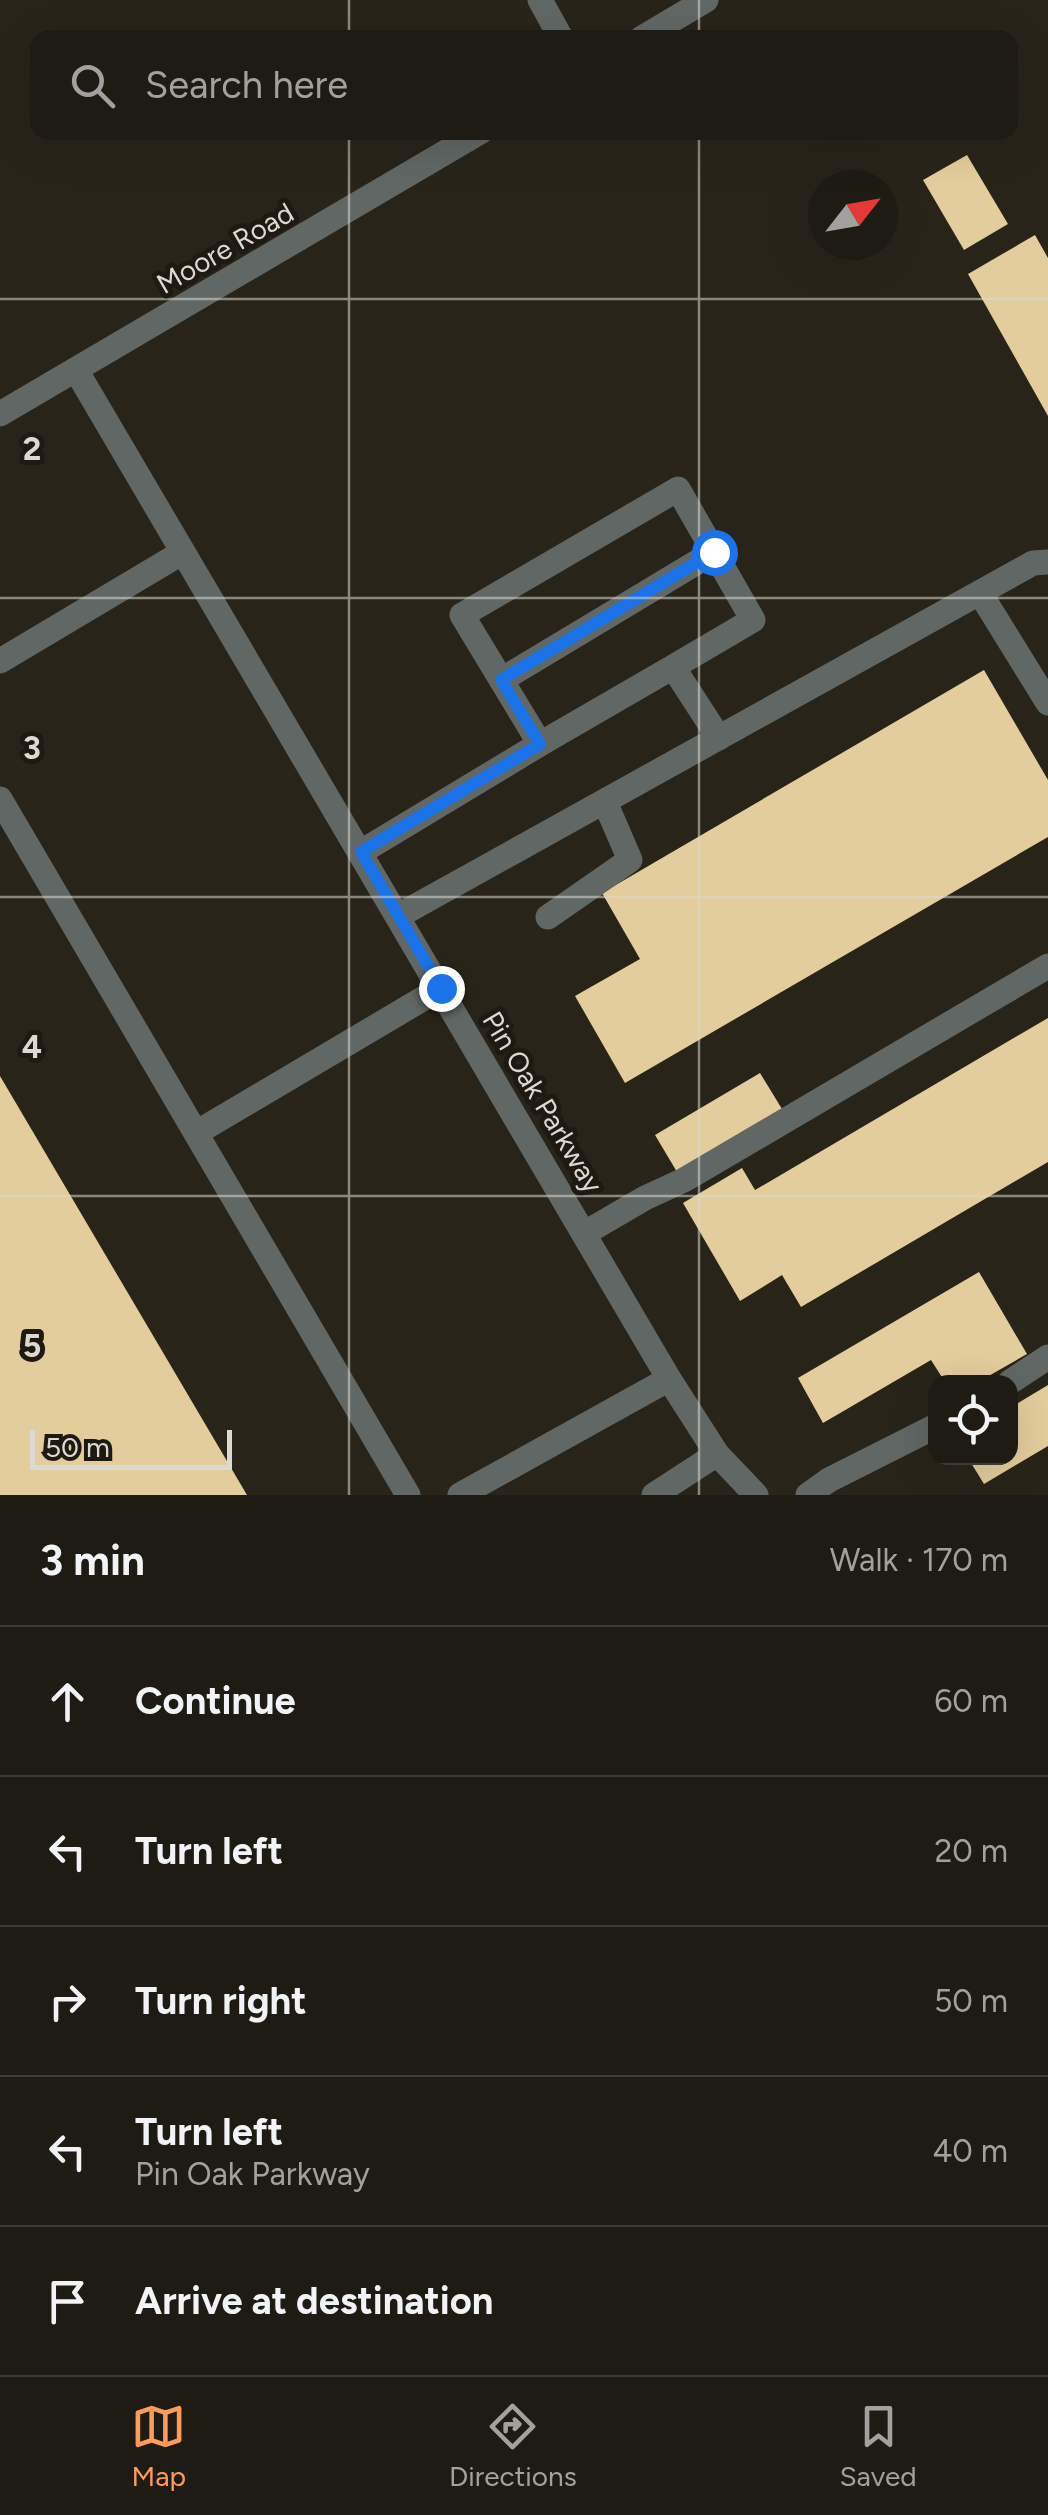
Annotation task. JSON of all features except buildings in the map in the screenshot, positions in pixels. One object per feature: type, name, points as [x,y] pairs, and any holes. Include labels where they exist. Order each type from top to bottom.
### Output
[{"type":"street","points":[[540,0],[557,30]]},
{"type":"street","points":[[651,30],[676,7],[706,0]]},
{"type":"street","name":"Moore Road","points":[[0,414],[466,140]]},
{"type":"street","name":"Pin Oak Parkway","points":[[76,370],[670,1378],[717,1454],[756,1495]]},
{"type":"street","points":[[361,852],[753,620],[678,490],[462,615],[540,744]]},
{"type":"street","points":[[0,661],[183,552]]},
{"type":"street","points":[[501,680],[714,552]]},
{"type":"street","points":[[398,916],[1034,563],[1048,562]]},
{"type":"street","points":[[980,593],[1048,703]]},
{"type":"street","points":[[673,667],[719,738]]},
{"type":"street","points":[[0,799],[408,1495]]},
{"type":"street","points":[[548,917],[630,860],[606,802]]},
{"type":"street","points":[[586,1233],[684,1180],[1048,966]]},
{"type":"street","points":[[196,1133],[441,988]]},
{"type":"street","points":[[1018,1377],[1048,1357]]},
{"type":"street","points":[[460,1495],[670,1378]]},
{"type":"street","points":[[808,1495],[829,1480],[928,1430]]},
{"type":"street","points":[[654,1495],[717,1454]]},
{"type":"route","points":[[441,988],[361,852],[540,744],[501,680],[714,552]]}]
